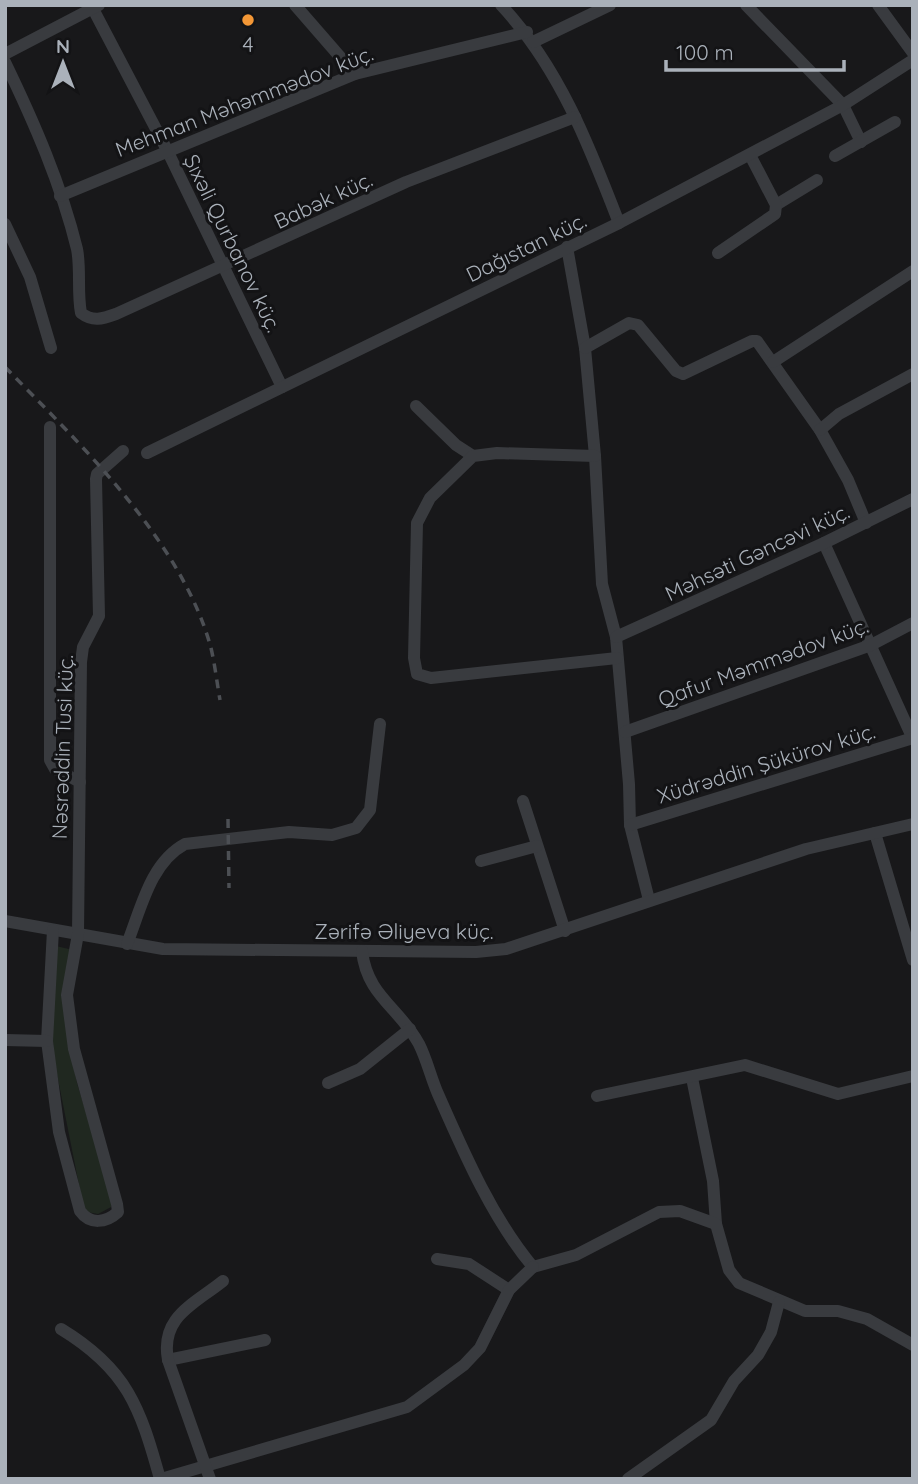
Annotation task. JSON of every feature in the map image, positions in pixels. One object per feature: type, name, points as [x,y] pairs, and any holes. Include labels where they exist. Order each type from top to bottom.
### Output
[{"type":"street","points":[[295,5],[355,74]]},
{"type":"street","points":[[501,5],[530,37],[575,117],[620,223]]},
{"type":"street","name":"Mehman Məhəmmədov küç.","points":[[61,196],[355,74],[530,37],[610,5]]},
{"type":"street","points":[[746,5],[843,105],[861,142]]},
{"type":"street","points":[[878,5],[913,52]]},
{"type":"street","points":[[5,54],[94,6]]},
{"type":"street","name":"Şıxəli Qurbanov küç.","points":[[94,6],[282,387]]},
{"type":"street","name":"Dağıstan küç.","points":[[147,453],[620,223],[843,105],[913,60]]},
{"type":"street","points":[[5,62],[35,125],[61,196]]},
{"type":"street","name":"Babək küç.","points":[[61,196],[77,251],[77,294],[81,313],[89,319],[99,320],[223,268],[406,183],[575,117]]},
{"type":"street","points":[[835,156],[895,122]]},
{"type":"street","points":[[718,253],[775,214],[776,205],[750,155]]},
{"type":"street","points":[[776,205],[817,180]]},
{"type":"street","points":[[5,224],[30,277],[51,348]]},
{"type":"street","points":[[567,247],[585,348],[595,456],[602,584],[615,637],[625,732],[630,825],[649,900]]},
{"type":"street","points":[[773,362],[913,271]]},
{"type":"street","points":[[585,348],[629,323],[638,325],[676,371],[683,374],[752,341],[761,345],[820,430],[848,480],[866,523]]},
{"type":"street","points":[[820,430],[839,414],[913,374]]},
{"type":"street","points":[[416,406],[456,445],[473,456]]},
{"type":"street","points":[[50,427],[50,760],[54,769],[79,782]]},
{"type":"street","name":"Nəsrəddin Tusi küç.","points":[[47,1041],[59,1132],[80,1211],[86,1219],[96,1222],[111,1218],[118,1212],[117,1204],[74,1049],[67,995],[78,934],[80,662],[83,648],[99,617],[101,594],[96,479],[97,474],[123,451]]},
{"type":"street","points":[[595,456],[496,453],[473,456],[430,498],[417,523],[414,658],[417,674],[431,678],[617,658]]},
{"type":"street","name":"Məhsəti Gəncəvi küç.","points":[[615,637],[824,543],[913,499]]},
{"type":"street","points":[[824,543],[913,739]]},
{"type":"street","name":"Qafur Məmmədov küç.","points":[[625,732],[871,645],[913,623]]},
{"type":"street","points":[[127,944],[158,866],[171,852],[185,844],[289,832],[332,835],[356,828],[370,810],[380,723]]},
{"type":"street","name":"Xüdrəddin Şükürov küç.","points":[[630,825],[913,739]]},
{"type":"street","points":[[523,801],[565,931]]},
{"type":"street","name":"Zərifə Əliyeva küç.","points":[[5,921],[127,944],[197,951],[476,952],[532,943],[649,900],[806,849],[913,824]]},
{"type":"street","points":[[875,832],[913,960]]},
{"type":"street","points":[[481,861],[537,846]]},
{"type":"street","points":[[5,1040],[47,1041],[53,930]]},
{"type":"street","points":[[362,951],[368,981],[410,1029],[477,1176],[510,1234],[533,1267]]},
{"type":"street","points":[[328,1083],[360,1069],[410,1029]]},
{"type":"street","points":[[597,1096],[745,1065],[838,1094],[913,1076]]},
{"type":"street","points":[[692,1077],[713,1181],[716,1224],[729,1270],[734,1277],[740,1283],[779,1302],[805,1311],[838,1311],[867,1319],[913,1345]]},
{"type":"street","points":[[61,1329],[91,1348],[123,1382],[145,1422],[160,1479],[207,1473],[407,1407],[464,1366],[480,1348],[509,1290],[533,1267],[576,1255],[659,1212],[680,1211],[716,1224]]},
{"type":"street","points":[[437,1259],[469,1264],[509,1290]]},
{"type":"street","points":[[207,1473],[164,1341],[169,1324],[223,1281]]},
{"type":"street","points":[[628,1479],[711,1420],[734,1381],[758,1355],[771,1332],[779,1302]]},
{"type":"street","points":[[168,1360],[264,1340]]},
{"type":"shaded area","points":[[56,946],[73,950],[67,1033],[77,1083],[112,1198],[111,1207],[98,1214],[87,1212],[83,1205],[54,1059],[52,1023]]},
{"type":"railway","points":[[5,367],[65,428],[153,532],[197,608],[211,648],[220,700]]},
{"type":"railway","points":[[228,819],[229,888]]},
{"type":"place","name":"4","points":[[248,20]]}]
